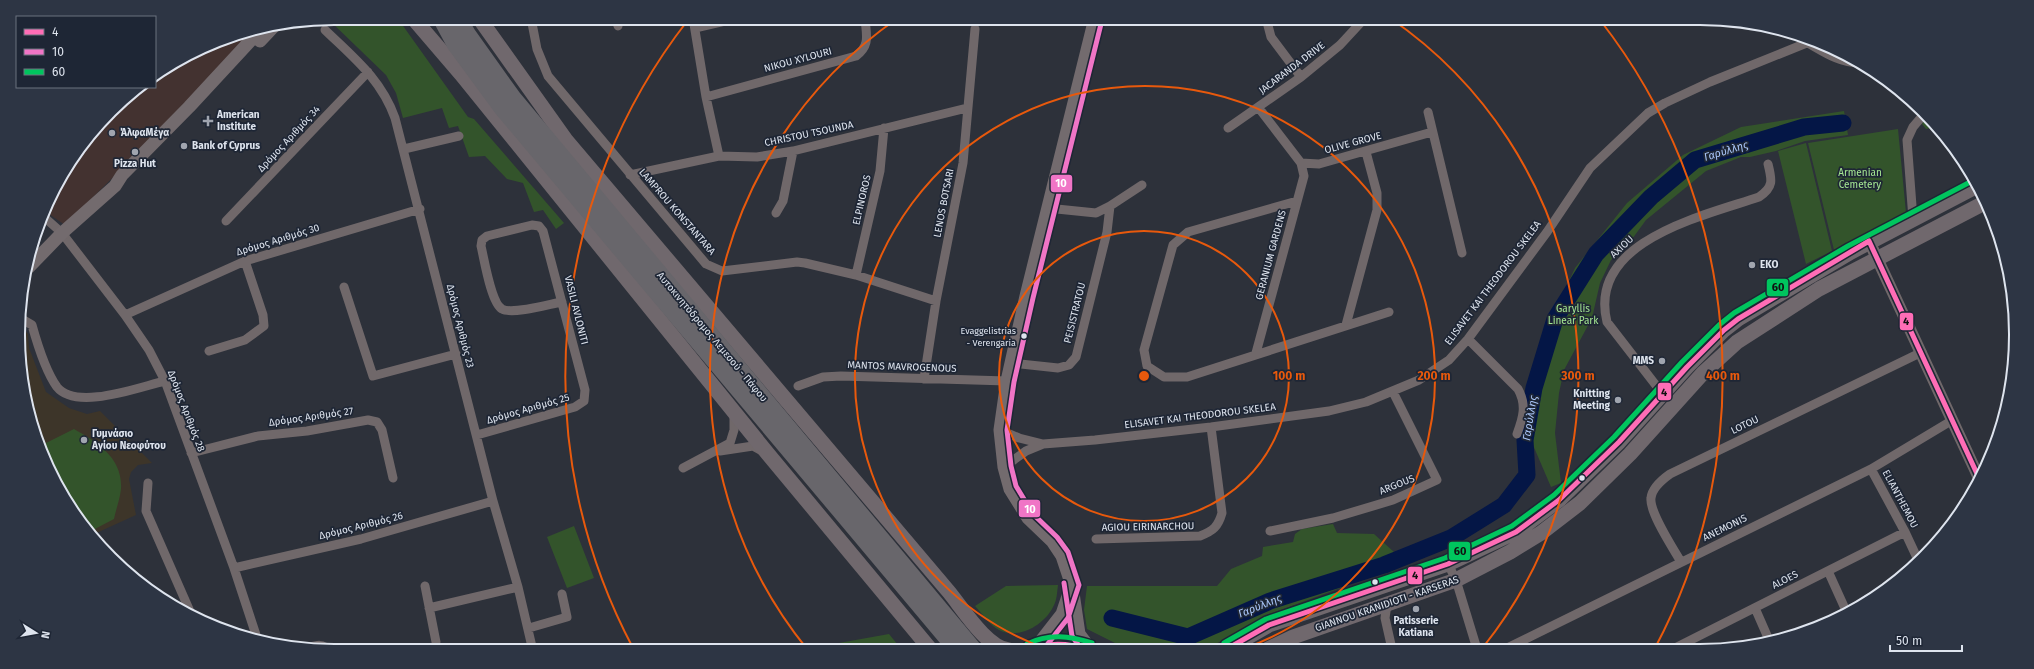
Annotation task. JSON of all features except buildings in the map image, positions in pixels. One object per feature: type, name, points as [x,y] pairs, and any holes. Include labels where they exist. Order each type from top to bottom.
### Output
[{"type":"highway","name":"Αυτοκινητόδρομος Λεμεσού - Πάφου","points":[[445,25],[455,44],[502,108],[952,644]]},
{"type":"highway","name":"Αυτοκινητόδρομος Λεμεσού - Πάφου","points":[[462,25],[513,98],[969,644]]},
{"type":"main road","points":[[419,25],[461,74],[768,454],[927,644]]},
{"type":"main road","points":[[484,25],[571,146],[949,592],[982,634],[996,644]]},
{"type":"main road","points":[[1086,644],[1079,634],[1072,586],[1062,556],[1052,541],[1028,518],[1010,489],[1004,467],[1000,430],[1007,381],[1047,208],[1093,25]]},
{"type":"main road","points":[[115,186],[126,182],[154,155],[268,32]]},
{"type":"main road","points":[[34,262],[62,233],[115,186],[122,175],[190,107],[255,36]]},
{"type":"main road","name":"GIANNOU KRANIDIOTI - KARSERAS","points":[[1236,644],[1269,625],[1448,564],[1516,532],[1559,500],[1619,442],[1662,393],[1724,330],[1738,319],[1869,242],[1972,188]]},
{"type":"main road","name":"GIANNOU KRANIDIOTI - KARSERAS","points":[[1279,644],[1371,609],[1386,611],[1456,580],[1510,552],[1541,533],[1580,502],[1630,454],[1703,373],[1736,342],[1819,289],[1980,205]]},
{"type":"main road","points":[[1037,644],[1062,614],[1072,586]]},
{"type":"main road","points":[[1050,644],[1074,644]]},
{"type":"street","name":"LAMPROU KONSTANTARA","points":[[532,25],[537,49],[548,76],[706,264],[714,269],[722,271],[797,262],[856,275],[936,302]]},
{"type":"street","points":[[694,25],[706,97],[720,156]]},
{"type":"street","points":[[695,28],[708,25]]},
{"type":"street","name":"NIKOU XYLOURI","points":[[706,97],[856,56],[864,50],[867,40],[866,25]]},
{"type":"street","points":[[1268,25],[1271,37],[1301,77]]},
{"type":"street","name":"JACARANDA DRIVE","points":[[1228,128],[1301,77],[1340,45],[1359,25]]},
{"type":"street","name":"LENOS BOTSARI","points":[[924,379],[936,302],[963,164],[975,29]]},
{"type":"street","name":"Δρόμος Αριθμός 23","points":[[325,30],[368,72],[389,101],[420,209],[493,501],[518,587],[532,644]]},
{"type":"street","name":"ELISAVET KAI THEODOROU SKELEA","points":[[1004,467],[1026,451],[1043,444],[1095,440],[1211,427],[1329,411],[1366,402],[1419,380],[1448,360],[1468,339],[1547,232],[1590,168],[1630,128],[1648,113],[1665,103],[1805,44]]},
{"type":"street","points":[[1830,55],[1844,61]]},
{"type":"street","name":"Δρόμος Αριθμός 34","points":[[226,222],[368,72]]},
{"type":"street","points":[[1258,107],[1301,162]]},
{"type":"street","name":"CHRISTOU TSOUNDA","points":[[630,175],[720,156],[758,157],[793,151],[967,108]]},
{"type":"street","points":[[1428,112],[1462,253]]},
{"type":"street","points":[[1913,219],[1907,140],[1908,134],[1920,118]]},
{"type":"street","name":"ELPINOROS","points":[[856,275],[881,166],[884,128]]},
{"type":"street","name":"OLIVE GROVE","points":[[1301,162],[1319,164],[1366,152],[1432,132]]},
{"type":"street","points":[[404,149],[459,136]]},
{"type":"street","points":[[776,213],[783,201],[793,151]]},
{"type":"street","points":[[1346,325],[1377,210],[1377,194],[1366,152]]},
{"type":"street","name":"GERANIUM GARDENS","points":[[1256,354],[1304,176],[1301,162]]},
{"type":"street","name":"AXIOU","points":[[1673,405],[1607,322],[1603,308],[1609,279],[1616,267],[1628,254],[1644,242],[1696,218],[1759,197],[1767,192],[1772,180],[1768,164]]},
{"type":"street","points":[[1047,208],[1096,212],[1110,206],[1142,185]]},
{"type":"street","points":[[1297,201],[1188,232],[1173,245],[1144,350],[1147,366],[1164,377],[1187,377],[1390,312]]},
{"type":"street","name":"PEISISTRATOU","points":[[1011,364],[1058,368],[1069,365],[1076,357],[1107,232],[1110,206]]},
{"type":"street","name":"Δρόμος Αριθμός 30","points":[[125,315],[245,261],[420,209]]},
{"type":"street","name":"Δρόμος Αριθμός 28","points":[[47,220],[62,233],[125,315],[149,350],[165,381],[234,568],[254,633]]},
{"type":"street","name":"VASILI AVLONITI","points":[[562,302],[512,311],[502,309],[495,302],[481,246],[482,240],[487,236],[532,225],[539,226],[543,231],[562,302],[585,390],[584,401]]},
{"type":"street","points":[[1869,242],[1922,352],[1951,421],[1976,472]]},
{"type":"street","points":[[209,351],[245,340],[264,326],[263,315],[245,261]]},
{"type":"street","points":[[344,287],[373,376],[456,354]]},
{"type":"street","points":[[26,321],[32,325],[39,350],[58,387],[74,398],[90,399],[165,381]]},
{"type":"street","points":[[1468,339],[1520,394],[1524,406],[1523,418],[1517,434]]},
{"type":"street","name":"LOTOU","points":[[1681,562],[1653,510],[1651,497],[1660,482],[1670,474],[1922,352]]},
{"type":"street","name":"MANTOS MAVROGENOUS","points":[[798,386],[823,377],[841,376],[1007,381]]},
{"type":"street","name":"ARGOUS","points":[[1270,531],[1333,518],[1393,500],[1437,480],[1393,392]]},
{"type":"street","name":"Δρόμος Αριθμός 25","points":[[477,435],[575,407],[584,401]]},
{"type":"street","points":[[683,468],[716,452],[730,443],[734,430],[734,412]]},
{"type":"street","name":"Δρόμος Αριθμός 27","points":[[191,453],[258,436],[307,431],[368,420],[377,422],[382,430],[393,478]]},
{"type":"street","name":"ANEMONIS","points":[[1515,644],[1871,469],[1951,421]]},
{"type":"street","name":"AGIOU EIRINARCHOU","points":[[1096,539],[1200,536],[1212,531],[1219,524],[1222,513],[1211,427]]},
{"type":"street","name":"ELISAVET KAI THEODOROU SKELEA","points":[[1000,430],[1019,438],[1043,444]]},
{"type":"street","points":[[716,452],[753,446],[768,454]]},
{"type":"street","name":"ELIANTHEMOU","points":[[1871,469],[1916,555]]},
{"type":"street","points":[[148,483],[146,511],[188,607]]},
{"type":"street","name":"Δρόμος Αριθμός 26","points":[[234,568],[361,539],[493,501]]},
{"type":"street","name":"ALOES","points":[[1692,644],[1755,608],[1905,532]]},
{"type":"street","points":[[1448,564],[1456,580],[1475,644]]},
{"type":"street","points":[[1828,571],[1845,608]]},
{"type":"street","points":[[425,586],[436,642]]},
{"type":"street","points":[[429,608],[518,587]]},
{"type":"street","points":[[562,594],[570,627]]},
{"type":"street","points":[[1755,608],[1767,636]]},
{"type":"street","points":[[1386,611],[1391,644]]},
{"type":"street","points":[[529,628],[567,617]]},
{"type":"shaded area","points":[[255,36],[65,225],[50,215],[66,180],[89,146],[102,130],[130,102],[147,88],[156,88],[156,82],[180,66],[235,41]]},
{"type":"shaded area","name":"Γυμνάσιο Αγίου Νεοφύτου","points":[[25,330],[28,334],[29,348],[46,392],[69,408],[87,414],[100,411],[152,463],[138,465],[131,472],[129,479],[136,515],[97,533],[66,489],[41,434],[36,415],[28,375]]},
{"type":"green space","points":[[334,25],[402,25],[468,117],[474,119],[564,223],[556,229],[543,210],[534,212],[523,183],[507,179],[485,156],[469,157],[458,126],[449,128],[442,108],[403,118],[396,93],[386,75]]},
{"type":"green space","name":"Garyllis Linear Park","points":[[1844,111],[1848,135],[1805,141],[1776,151],[1750,157],[1741,157],[1706,171],[1646,220],[1627,246],[1611,260],[1600,283],[1592,318],[1564,370],[1559,393],[1555,433],[1561,483],[1551,487],[1524,424],[1532,376],[1549,324],[1575,268],[1627,203],[1683,155],[1741,127]]},
{"type":"green space","points":[[1924,122],[1930,128],[1926,129],[1922,124]]},
{"type":"green space","name":"Armenian Cemetery","points":[[1898,129],[1906,213],[1834,250],[1808,143]]},
{"type":"green space","points":[[1806,143],[1832,251],[1806,264],[1778,151]]},
{"type":"green space","points":[[74,429],[107,452],[118,468],[120,478],[121,489],[114,519],[94,529],[66,489],[45,444]]},
{"type":"green space","points":[[1333,524],[1337,533],[1374,534],[1404,561],[1343,587],[1267,615],[1216,644],[1117,644],[1087,629],[1084,610],[1087,586],[1217,586],[1231,569],[1262,556],[1263,547],[1293,542],[1295,534],[1302,529]]},
{"type":"green space","points":[[574,526],[594,578],[567,588],[547,537]]},
{"type":"green space","points":[[1058,585],[1057,596],[1049,614],[1037,625],[1023,632],[1007,633],[999,630],[989,622],[975,606],[1006,586]]},
{"type":"green space","points":[[889,634],[897,644],[833,644]]},
{"type":"waterway","name":"Γαρύλλης","points":[[1112,618],[1188,637],[1270,601],[1384,565],[1451,538],[1504,505],[1527,475],[1525,440],[1534,388],[1555,319],[1596,254],[1651,197],[1695,160],[1804,127],[1843,123]]},
{"type":"transit line","name":"10","points":[[1048,644],[1068,618],[1079,585],[1068,552],[1057,537],[1033,514],[1016,486],[1011,466],[1007,430],[1014,382],[1033,298],[1101,25]]},
{"type":"transit line","name":"60","points":[[1224,643],[1266,619],[1445,558],[1512,526],[1554,495],[1614,437],[1682,362],[1719,325],[1734,313],[1848,246],[1969,182]]},
{"type":"transit line","name":"4","points":[[1236,644],[1269,625],[1448,564],[1516,532],[1559,500],[1619,442],[1687,367],[1724,330],[1738,319],[1869,241],[1976,472]]},
{"type":"transit line","name":"10","points":[[1064,583],[1072,636],[1078,644]]},
{"type":"transit line","name":"60","points":[[1027,644],[1043,638],[1051,637],[1068,637],[1092,643]]},
{"type":"transit line","name":"4","points":[[1052,644],[1060,644]]},
{"type":"place","name":"American Institute","points":[[208,121]]},
{"type":"place","name":"ΆλφαΜέγα","points":[[112,133]]},
{"type":"place","name":"Bank of Cyprus","points":[[184,146]]},
{"type":"place","name":"Pizza Hut","points":[[135,152]]},
{"type":"place","name":"EKO","points":[[1752,265]]},
{"type":"place","name":"Evaggelistrias - Verengaria","points":[[1024,336]]},
{"type":"place","name":"MMS","points":[[1662,361]]},
{"type":"place","name":"Knitting Meeting","points":[[1618,400]]},
{"type":"place","name":"Γυμνάσιο Αγίου Νεοφύτου","points":[[84,440]]},
{"type":"place","name":"Patisserie Katiana","points":[[1416,609]]}]
